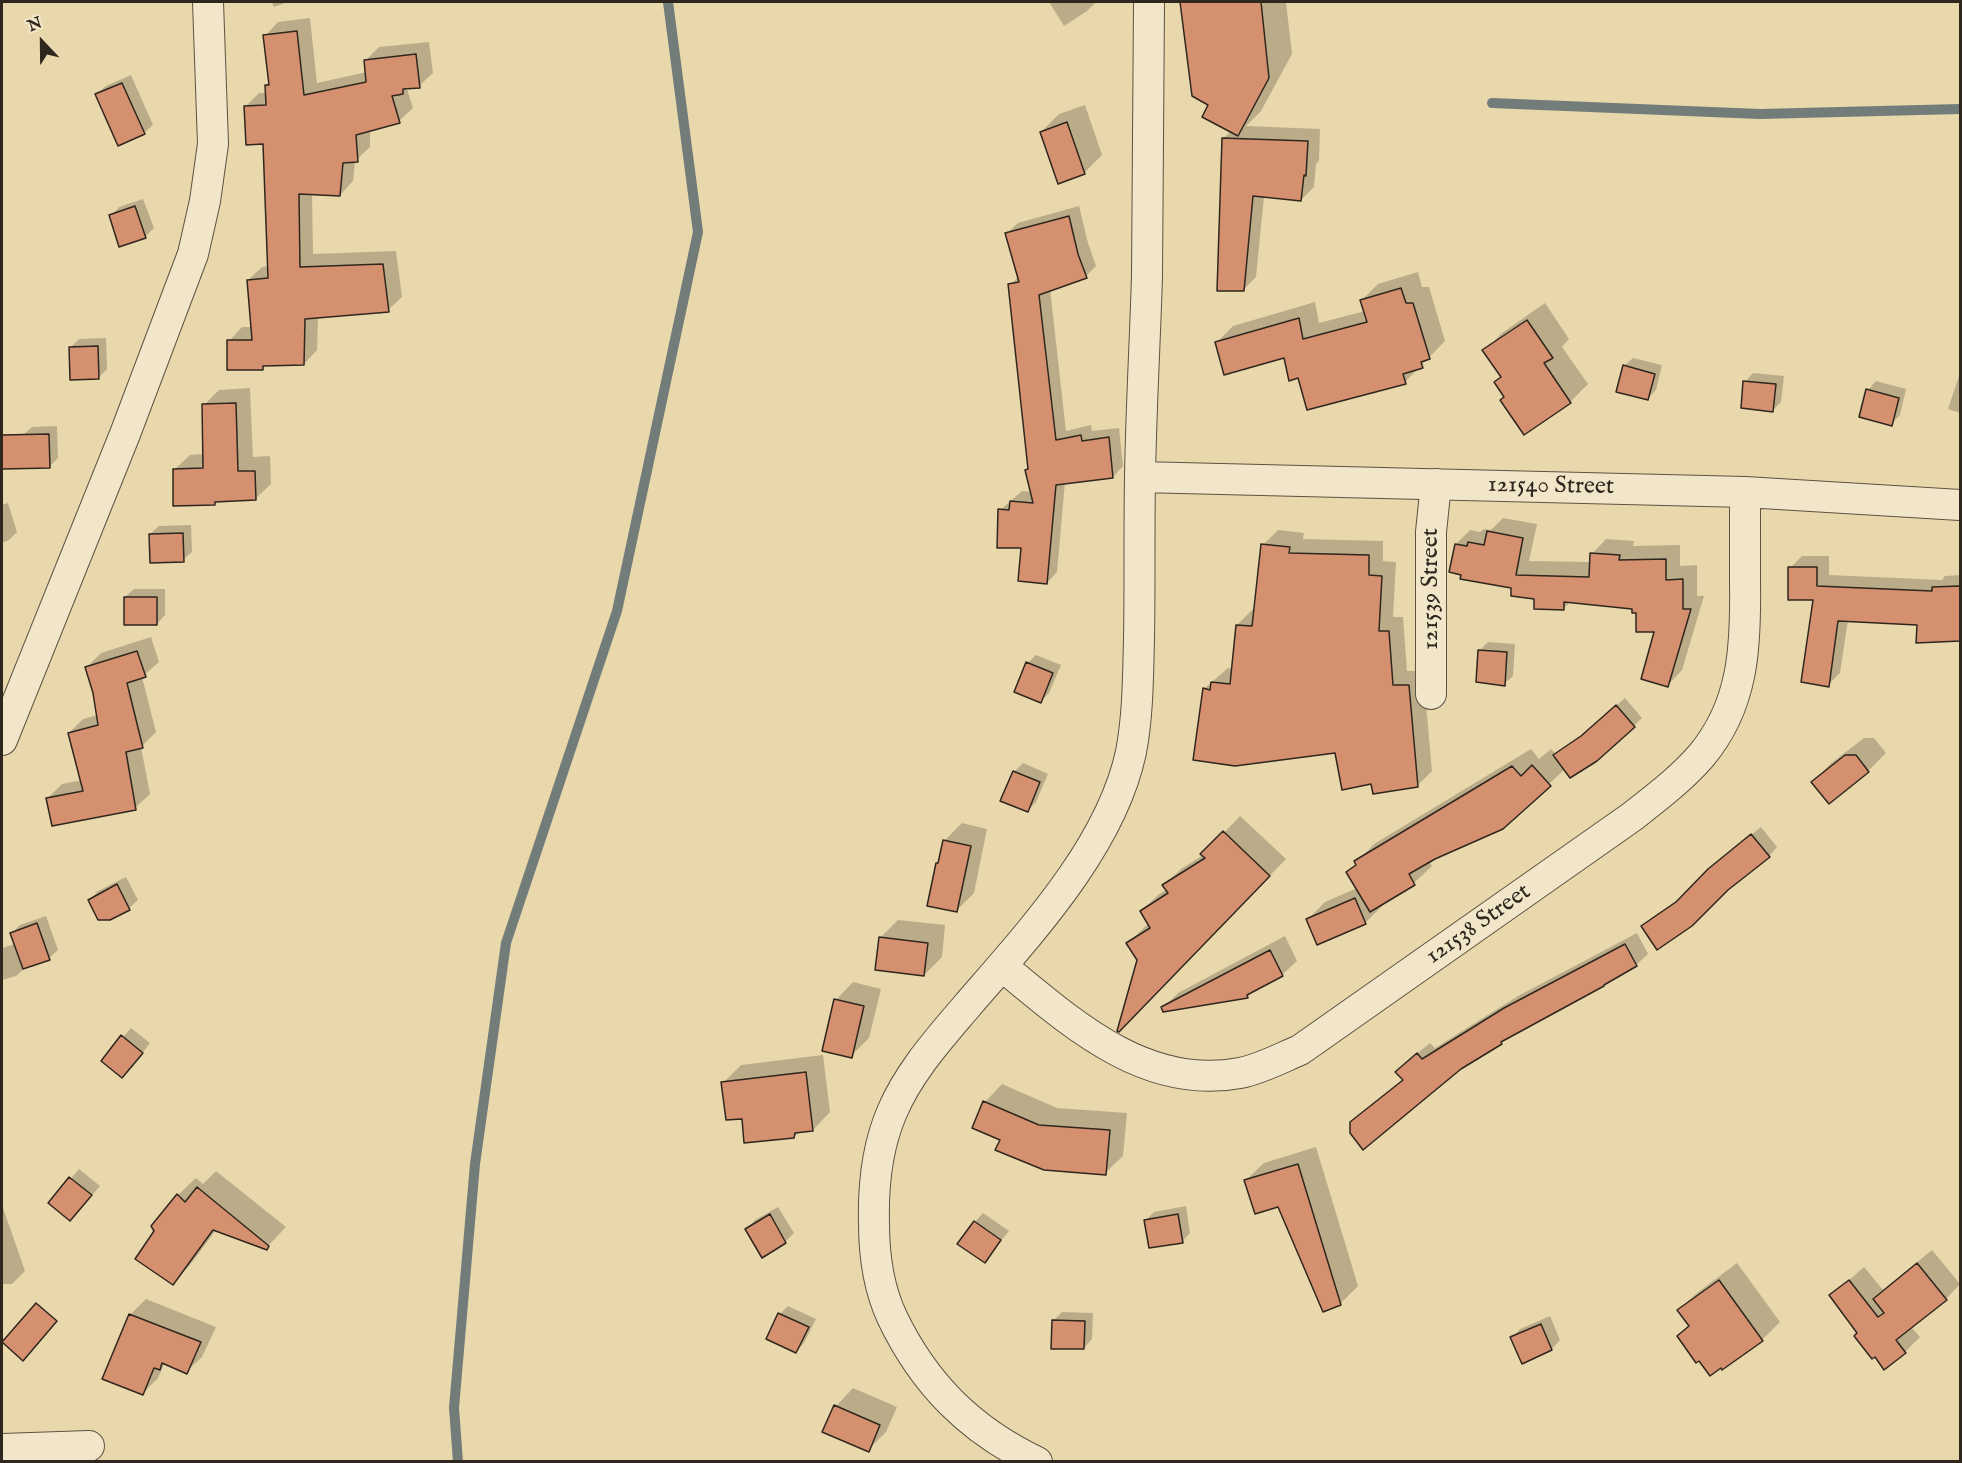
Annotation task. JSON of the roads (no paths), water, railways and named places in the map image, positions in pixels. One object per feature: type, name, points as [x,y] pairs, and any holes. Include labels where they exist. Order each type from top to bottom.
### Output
[{"type":"street","points":[[2,740],[121,444],[193,254],[205,201],[213,144],[208,2]]},
{"type":"street","points":[[1038,1461],[1001,1442],[961,1413],[937,1388],[903,1339],[885,1300],[877,1269],[874,1235],[875,1175],[881,1142],[890,1115],[905,1085],[922,1059],[1002,966],[1057,897],[1091,847],[1123,782],[1131,752],[1138,706],[1140,477],[1147,277],[1149,2]]},
{"type":"street","name":"121540 Street","points":[[1140,477],[1745,492],[1960,505]]},
{"type":"street","name":"121539 Street","points":[[1431,694],[1431,532],[1436,484]]},
{"type":"street","name":"121538 Street","points":[[1002,966],[1055,1009],[1119,1053],[1155,1068],[1183,1074],[1210,1076],[1241,1073],[1300,1050],[1633,816],[1676,782],[1702,754],[1724,723],[1744,659],[1745,492]]},
{"type":"street","points":[[2,1449],[89,1446]]},
{"type":"waterway","points":[[458,1462],[454,1408],[475,1164],[506,943],[617,611],[698,232],[668,2]]},
{"type":"waterway","points":[[1492,103],[1760,114],[1960,109]]}]
